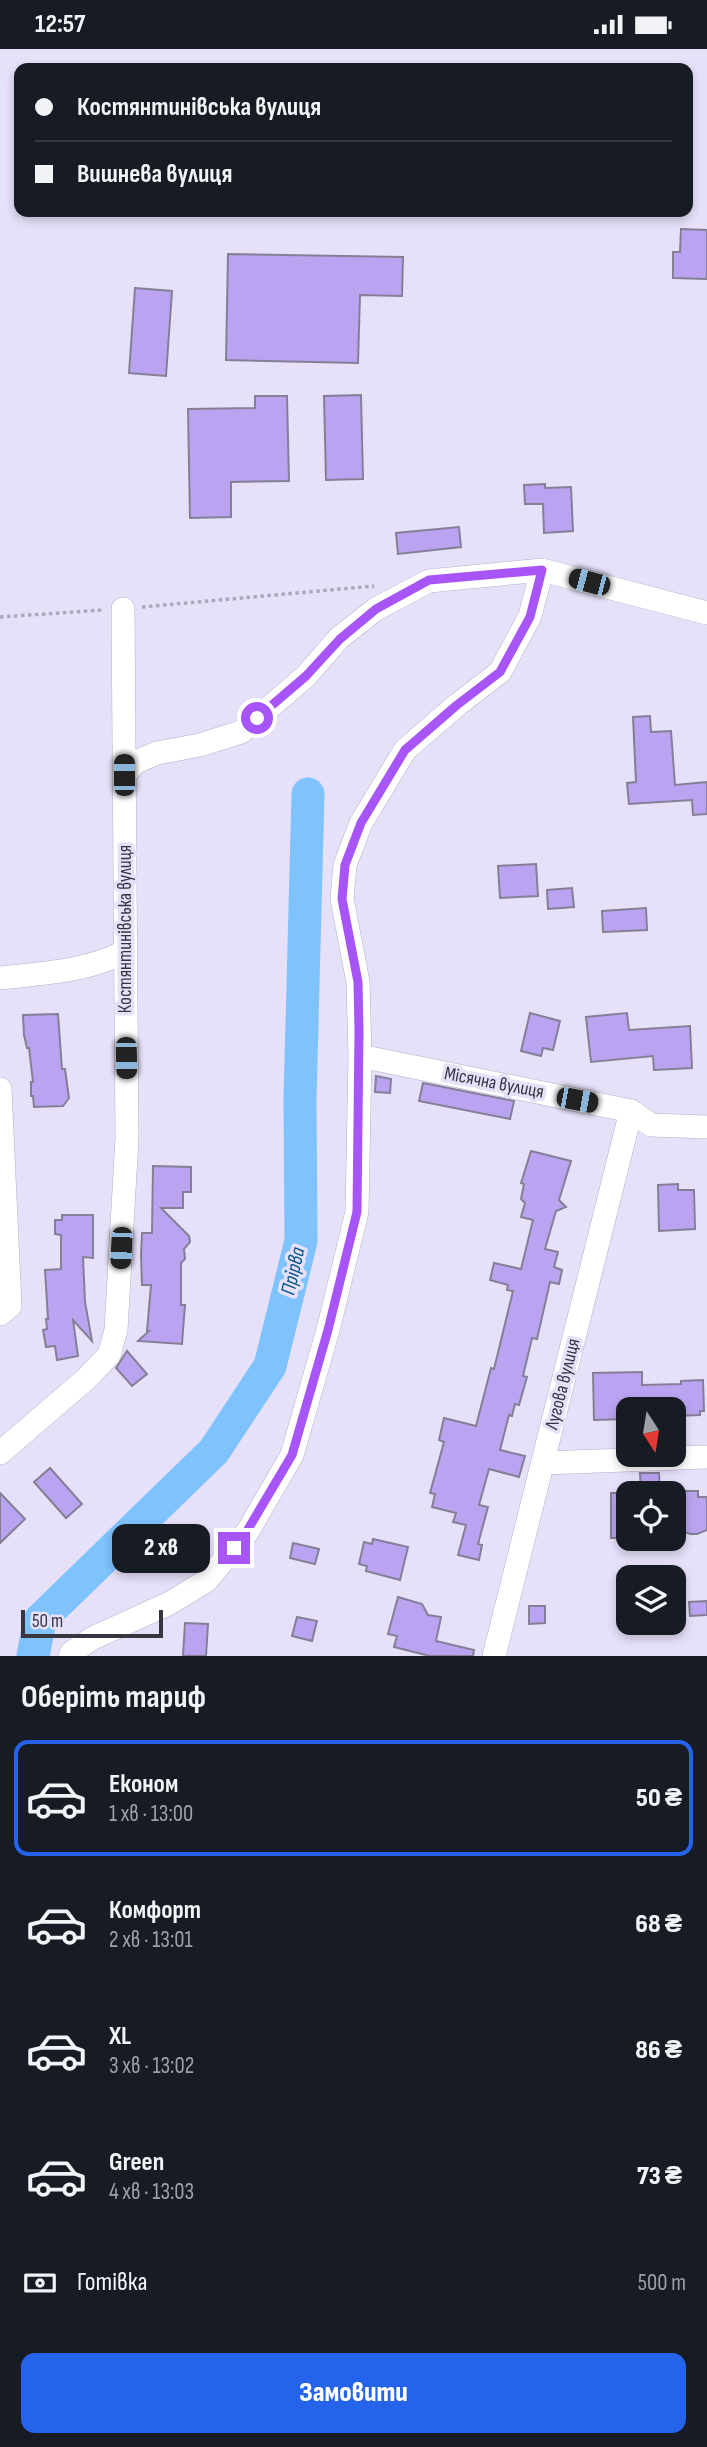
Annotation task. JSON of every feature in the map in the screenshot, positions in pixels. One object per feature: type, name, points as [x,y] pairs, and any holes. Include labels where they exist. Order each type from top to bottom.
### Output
[{"type":"street","points":[[70,1656],[93,1638],[170,1603],[206,1581],[247,1531],[292,1455],[328,1330],[357,1212],[360,1056],[358,982],[342,899],[345,865],[361,823],[405,750],[500,672],[530,617],[542,570]]},
{"type":"street","points":[[124,775],[136,762],[157,753],[200,745],[240,732],[306,676],[349,631],[376,609],[429,580],[542,570],[707,613]]},
{"type":"street","name":"Костянтинівська вулиця","points":[[0,1453],[86,1379],[109,1355],[116,1330],[127,1138],[123,609]]},
{"type":"street","points":[[0,978],[79,969],[104,962],[124,952]]},
{"type":"street","name":"Місячна вулиця","points":[[360,1056],[631,1111],[651,1125],[707,1127]]},
{"type":"street","points":[[0,1089],[10,1306],[0,1314]]},
{"type":"street","name":"Лугова вулиця","points":[[494,1656],[631,1111]]},
{"type":"street","points":[[544,1463],[707,1457]]},
{"type":"path","points":[[0,617],[123,609],[387,584]]},
{"type":"building","points":[[681,229],[707,230],[707,279],[673,278],[673,252],[680,252]]},
{"type":"building","points":[[228,254],[403,257],[402,296],[360,295],[358,363],[226,360]]},
{"type":"building","points":[[135,288],[172,291],[166,376],[129,373]]},
{"type":"building","points":[[361,395],[363,479],[326,480],[324,396]]},
{"type":"building","points":[[255,396],[287,396],[289,481],[231,482],[231,517],[190,518],[188,409],[255,408]]},
{"type":"building","points":[[545,484],[545,488],[571,487],[573,531],[544,533],[543,504],[525,504],[524,485]]},
{"type":"building","points":[[459,527],[461,547],[398,554],[396,533]]},
{"type":"building","points":[[650,716],[651,732],[671,731],[675,785],[707,782],[707,814],[693,815],[692,800],[629,804],[627,783],[636,782],[633,717]]},
{"type":"building","points":[[536,864],[538,896],[500,898],[498,866]]},
{"type":"building","points":[[572,888],[574,907],[548,909],[547,890]]},
{"type":"building","points":[[646,908],[647,930],[603,932],[602,911]]},
{"type":"building","points":[[530,1013],[560,1021],[553,1050],[543,1048],[541,1056],[521,1051]]},
{"type":"building","points":[[627,1013],[629,1030],[690,1026],[692,1068],[654,1070],[653,1056],[591,1062],[586,1017]]},
{"type":"building","points":[[58,1014],[62,1069],[65,1069],[69,1098],[63,1106],[34,1107],[23,1015]]},
{"type":"building","points":[[376,1076],[391,1079],[390,1093],[375,1092]]},
{"type":"building","points":[[423,1083],[514,1101],[510,1119],[419,1101]]},
{"type":"building","points":[[531,1151],[571,1161],[559,1200],[566,1207],[556,1211],[545,1249],[558,1252],[554,1267],[562,1270],[559,1284],[550,1282],[537,1339],[532,1338],[523,1376],[527,1377],[519,1405],[515,1404],[512,1416],[509,1415],[500,1450],[525,1456],[519,1477],[489,1469],[479,1505],[488,1507],[478,1544],[482,1545],[479,1560],[458,1555],[466,1525],[453,1522],[456,1513],[432,1507],[435,1494],[430,1493],[444,1442],[439,1440],[444,1418],[476,1426],[491,1368],[494,1369],[513,1291],[507,1290],[508,1285],[490,1280],[494,1263],[521,1269],[533,1220],[521,1217],[525,1203],[521,1199],[524,1184],[521,1183]]},
{"type":"building","points":[[153,1166],[191,1167],[191,1192],[183,1192],[183,1208],[161,1208],[189,1236],[190,1242],[184,1249],[185,1259],[181,1263],[181,1305],[185,1305],[182,1344],[138,1341],[149,1331],[151,1285],[142,1285],[141,1255],[142,1233],[152,1233]]},
{"type":"building","points":[[678,1184],[678,1190],[694,1190],[695,1229],[659,1231],[658,1185]]},
{"type":"building","points":[[62,1215],[93,1215],[93,1258],[83,1257],[85,1302],[92,1341],[73,1320],[78,1356],[57,1360],[55,1346],[46,1347],[43,1330],[47,1329],[48,1319],[45,1270],[61,1269],[61,1235],[55,1234],[55,1220],[62,1220]]},
{"type":"building","points":[[127,1351],[147,1374],[132,1386],[116,1368]]},
{"type":"building","points":[[642,1372],[642,1385],[681,1384],[681,1381],[703,1380],[704,1411],[700,1411],[700,1415],[686,1416],[686,1397],[616,1397],[616,1419],[594,1420],[593,1373]]},
{"type":"building","points":[[50,1468],[82,1504],[66,1518],[34,1482]]},
{"type":"building","points":[[640,1473],[659,1473],[659,1481],[640,1481]]},
{"type":"building","points":[[686,1491],[698,1491],[698,1497],[707,1497],[707,1530],[686,1532]]},
{"type":"building","points":[[0,1493],[25,1519],[0,1543]]},
{"type":"building","points":[[611,1493],[616,1493],[616,1538],[611,1538]]},
{"type":"building","points":[[373,1539],[408,1547],[400,1580],[366,1571],[367,1566],[359,1564],[364,1542],[372,1544]]},
{"type":"building","points":[[293,1543],[319,1549],[315,1564],[290,1558]]},
{"type":"building","points":[[398,1597],[422,1604],[428,1615],[441,1617],[436,1641],[474,1650],[473,1656],[430,1656],[394,1647],[397,1636],[388,1634]]},
{"type":"building","points":[[707,1601],[707,1615],[690,1616],[689,1602]]},
{"type":"building","points":[[529,1606],[545,1606],[545,1623],[529,1624]]},
{"type":"building","points":[[297,1617],[317,1621],[312,1641],[292,1636]]},
{"type":"building","points":[[185,1623],[208,1624],[206,1656],[183,1656]]},
{"type":"waterway","name":"Прірва","points":[[33,1656],[40,1620],[214,1451],[270,1366],[301,1241],[300,1099],[308,794]]},
{"type":"route","points":[[234,1548],[292,1455],[328,1330],[357,1212],[360,1056],[358,982],[342,899],[345,865],[361,823],[405,750],[500,672],[530,617],[542,570],[429,580],[376,609],[340,639],[306,676],[257,718]]}]
